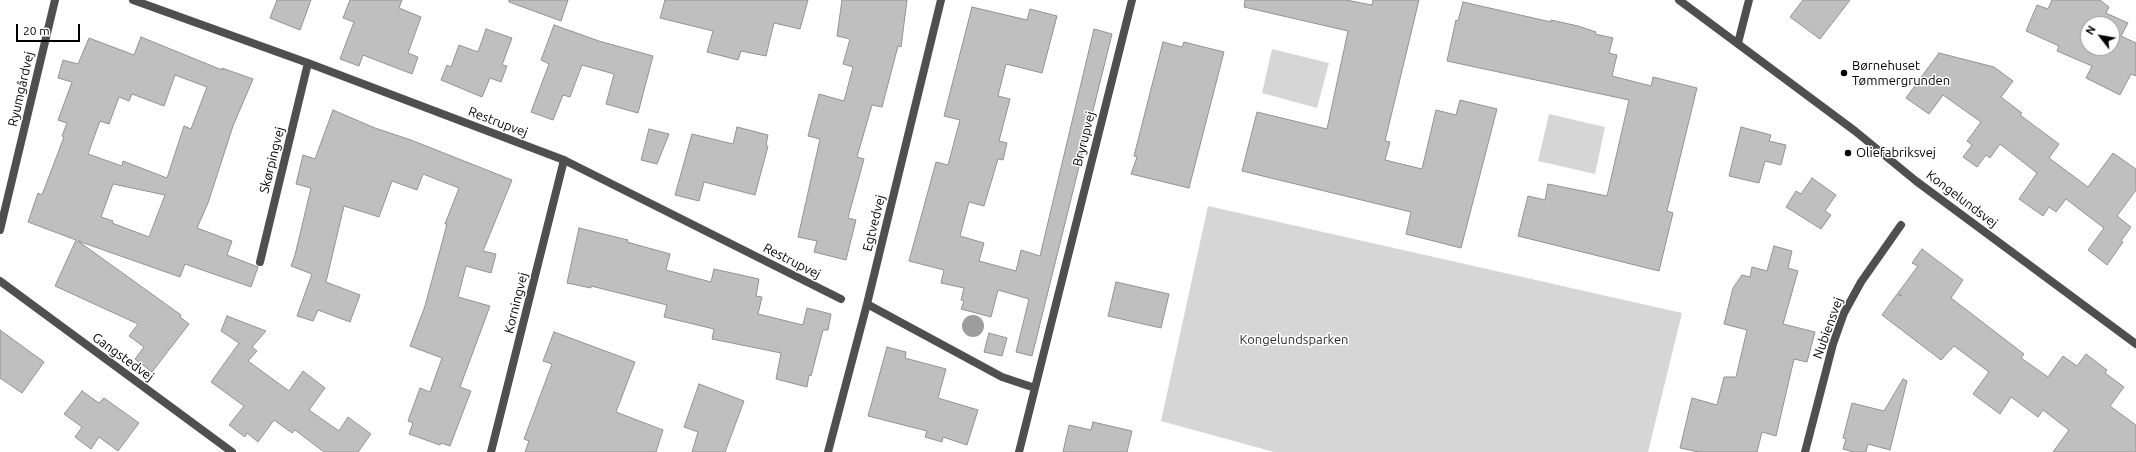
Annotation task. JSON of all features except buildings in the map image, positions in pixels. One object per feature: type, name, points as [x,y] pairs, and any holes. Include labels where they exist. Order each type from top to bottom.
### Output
[{"type":"street","name":"Ryumgårdvej","points":[[0,230],[55,0]]},
{"type":"street","name":"Restrupvej","points":[[133,0],[308,63],[564,160],[841,299]]},
{"type":"street","name":"Egtvedvej","points":[[828,452],[867,304],[941,0]]},
{"type":"street","name":"Bryrupvej","points":[[1035,388],[1132,0]]},
{"type":"street","name":"Kongelundsvej","points":[[1679,0],[1855,131],[1916,181],[2136,344]]},
{"type":"street","points":[[1738,43],[1749,0]]},
{"type":"street","name":"Skørpingvej","points":[[260,262],[308,63]]},
{"type":"street","name":"Korningvej","points":[[491,452],[564,160]]},
{"type":"street","name":"Nubiensvej","points":[[1804,452],[1833,344],[1844,312],[1861,282],[1901,225]]},
{"type":"street","name":"Gangstedvej","points":[[0,281],[232,452]]},
{"type":"street","points":[[867,304],[1002,377],[1035,388],[1019,452]]},
{"type":"green space","points":[[1272,49],[1329,63],[1317,108],[1262,93]]},
{"type":"green space","points":[[1549,114],[1605,127],[1595,174],[1538,161]]},
{"type":"green space","name":"Kongelundsparken","points":[[1208,206],[1682,313],[1648,452],[1274,452],[1161,421]]},
{"type":"shaded area","points":[[973,315],[981,318],[984,326],[981,334],[973,337],[965,334],[962,326],[965,318]]},
{"type":"place","name":"Børnehuset Tømmergrunden","points":[[1844,73]]},
{"type":"place","name":"Oliefabriksvej","points":[[1848,153]]}]
